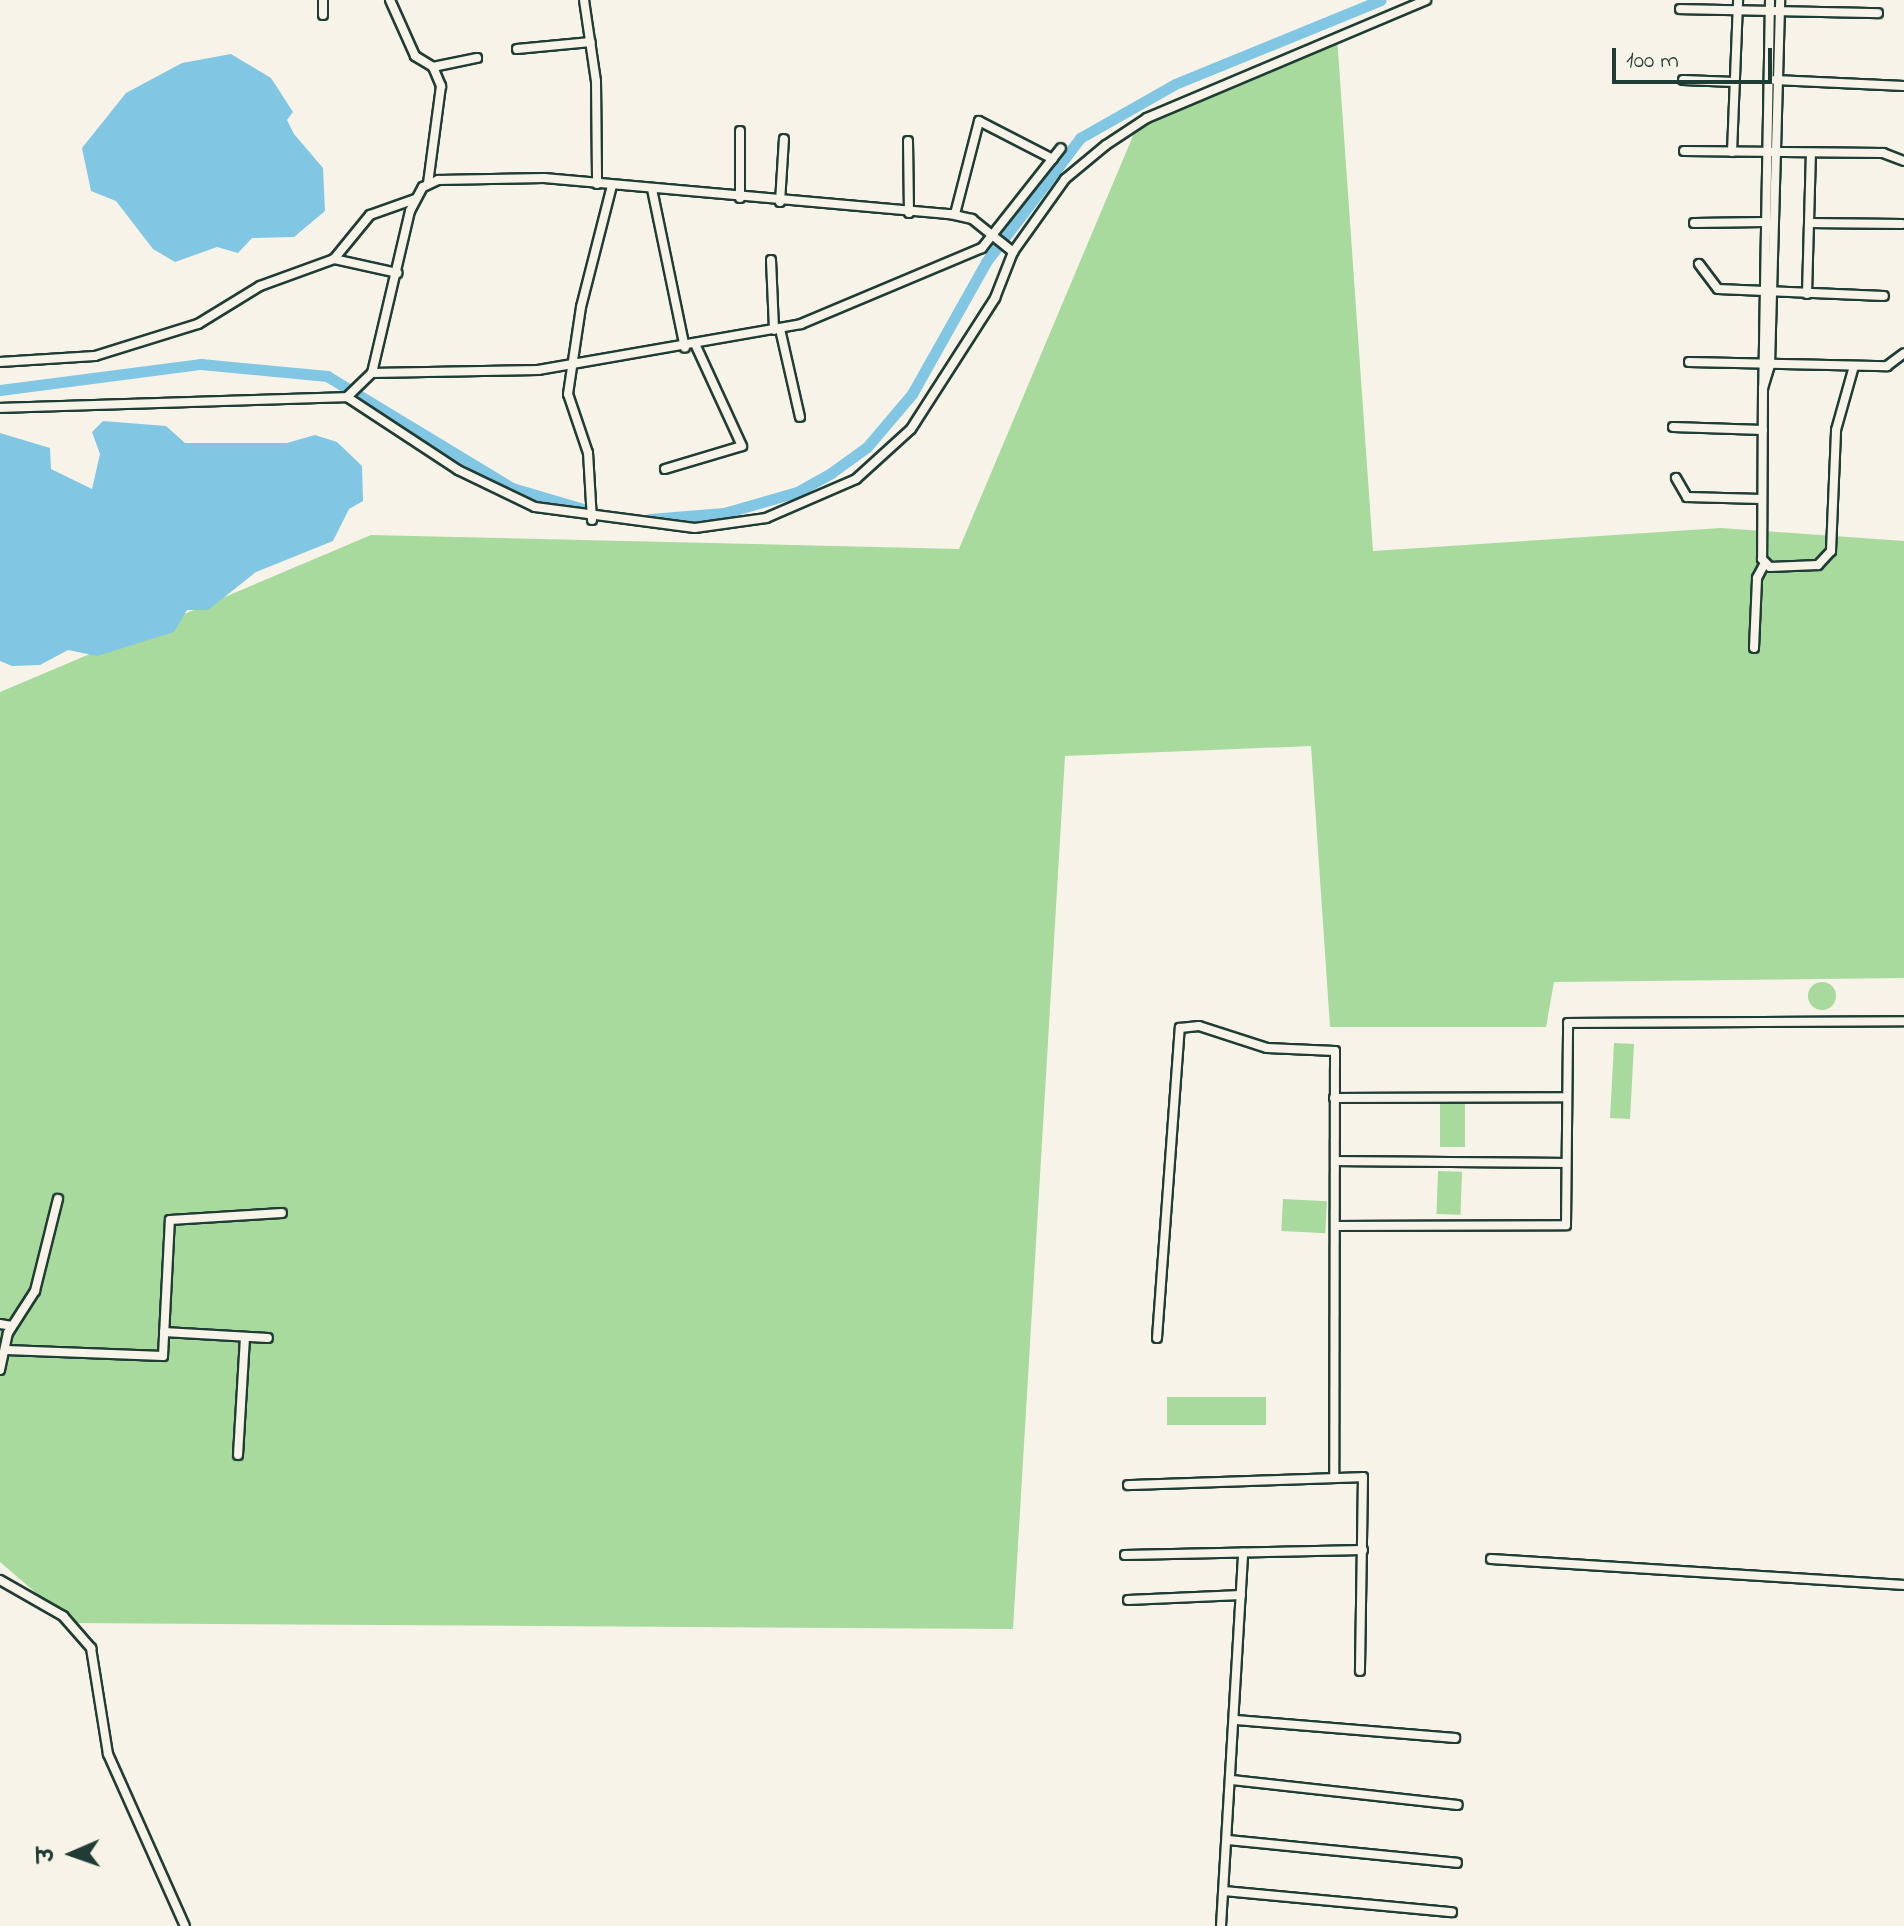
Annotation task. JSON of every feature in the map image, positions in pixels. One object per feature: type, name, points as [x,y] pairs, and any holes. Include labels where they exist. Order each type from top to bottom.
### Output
[{"type":"street","points":[[323,0],[323,15]]},
{"type":"street","points":[[390,0],[417,60],[433,67],[477,58]]},
{"type":"street","points":[[584,0],[591,42],[597,184]]},
{"type":"street","points":[[0,408],[348,394],[497,491],[591,513],[695,528],[766,518],[856,479],[911,429],[995,298],[1013,252],[1065,179],[1147,118],[1426,0]]},
{"type":"street","points":[[1754,648],[1757,578],[1765,563],[1760,364],[1763,152],[1773,7],[1780,0]]},
{"type":"street","points":[[1732,152],[1738,5]]},
{"type":"street","points":[[1680,9],[1738,5],[1878,13]]},
{"type":"street","points":[[1763,388],[1770,365],[1773,292],[1778,80],[1773,7]]},
{"type":"street","points":[[517,49],[591,42]]},
{"type":"street","points":[[372,373],[415,199],[428,184],[441,86],[433,67]]},
{"type":"street","points":[[1767,79],[1904,86]]},
{"type":"street","points":[[1683,80],[1735,82]]},
{"type":"street","points":[[955,214],[979,121],[1053,159]]},
{"type":"street","points":[[740,131],[740,198]]},
{"type":"street","points":[[780,202],[784,139]]},
{"type":"street","points":[[908,141],[909,213]]},
{"type":"street","points":[[348,394],[355,382],[372,373],[466,376],[570,365],[696,346],[777,329],[901,287],[991,240],[1061,148]]},
{"type":"street","points":[[1684,151],[1883,153],[1904,161]]},
{"type":"street","points":[[1807,294],[1811,153]]},
{"type":"street","points":[[428,184],[510,178],[909,213],[955,214],[1013,252]]},
{"type":"street","points":[[591,513],[588,453],[568,394],[570,365],[612,185]]},
{"type":"street","points":[[652,189],[685,348]]},
{"type":"street","points":[[0,362],[95,356],[198,324],[260,286],[334,259],[370,215],[415,199]]},
{"type":"street","points":[[1694,223],[1774,222]]},
{"type":"street","points":[[1809,223],[1902,224]]},
{"type":"street","points":[[334,259],[397,273]]},
{"type":"street","points":[[771,260],[777,329],[800,417]]},
{"type":"street","points":[[1699,264],[1709,286],[1884,296]]},
{"type":"street","points":[[665,469],[742,446],[696,346]]},
{"type":"street","points":[[1689,362],[1887,366],[1904,353]]},
{"type":"street","points":[[1765,563],[1826,561],[1836,430],[1854,366]]},
{"type":"street","points":[[1673,427],[1763,430]]},
{"type":"street","points":[[1676,478],[1687,497],[1761,499]]},
{"type":"street","points":[[1335,1226],[1566,1225],[1568,1023],[1904,1021]]},
{"type":"street","points":[[1157,1338],[1180,1028],[1199,1026],[1267,1048],[1335,1051],[1334,1477]]},
{"type":"street","points":[[1334,1098],[1567,1097]]},
{"type":"street","points":[[1335,1161],[1566,1163]]},
{"type":"street","points":[[0,1370],[12,1326],[35,1291],[58,1199]]},
{"type":"street","points":[[6,1350],[157,1358],[167,1351],[164,1332],[170,1220],[282,1213]]},
{"type":"street","points":[[0,1324],[12,1326]]},
{"type":"street","points":[[164,1332],[268,1338]]},
{"type":"street","points":[[238,1455],[245,1337]]},
{"type":"street","points":[[1128,1485],[1363,1477],[1360,1671]]},
{"type":"street","points":[[1125,1555],[1363,1550]]},
{"type":"street","points":[[1221,1926],[1236,1720],[1243,1553]]},
{"type":"street","points":[[1491,1559],[1904,1585]]},
{"type":"street","points":[[0,1580],[63,1616],[91,1648],[108,1754],[185,1926]]},
{"type":"street","points":[[1128,1600],[1241,1595]]},
{"type":"street","points":[[1236,1720],[1455,1738]]},
{"type":"street","points":[[1232,1780],[1458,1805]]},
{"type":"street","points":[[1228,1840],[1457,1863]]},
{"type":"street","points":[[1224,1891],[1452,1912]]},
{"type":"green space","points":[[1337,36],[1373,551],[1721,528],[1904,541],[1904,978],[1554,982],[1546,1027],[1330,1027],[1311,746],[1065,756],[1013,1629],[71,1623],[0,1562],[0,692],[371,535],[959,549],[1138,124]]},
{"type":"green space","points":[[1822,982],[1832,986],[1836,996],[1832,1006],[1822,1010],[1812,1006],[1808,996],[1812,986]]},
{"type":"green space","points":[[1614,1043],[1634,1044],[1630,1119],[1610,1118]]},
{"type":"green space","points":[[1440,1104],[1465,1104],[1465,1147],[1440,1147]]},
{"type":"green space","points":[[1438,1171],[1462,1172],[1460,1215],[1436,1214]]},
{"type":"green space","points":[[1283,1199],[1327,1201],[1325,1233],[1281,1231]]},
{"type":"green space","points":[[1167,1397],[1266,1397],[1266,1425],[1167,1425]]},
{"type":"water","points":[[231,54],[271,78],[293,112],[287,120],[294,134],[323,168],[325,211],[294,237],[252,238],[238,253],[217,247],[175,262],[153,249],[116,201],[91,191],[82,148],[126,93],[182,63]]},
{"type":"water","points":[[103,421],[166,426],[185,443],[287,443],[315,435],[337,442],[362,466],[363,501],[349,509],[333,541],[256,572],[208,610],[187,610],[174,632],[97,656],[68,650],[40,665],[12,666],[0,661],[0,433],[50,448],[51,469],[92,489],[100,454],[92,432]]},
{"type":"waterway","points":[[650,519],[724,513],[797,492],[831,473],[867,447],[912,394],[986,262],[1080,138],[1175,84],[1381,0]]},
{"type":"waterway","points":[[0,390],[201,364],[327,376],[512,488],[593,512]]}]
